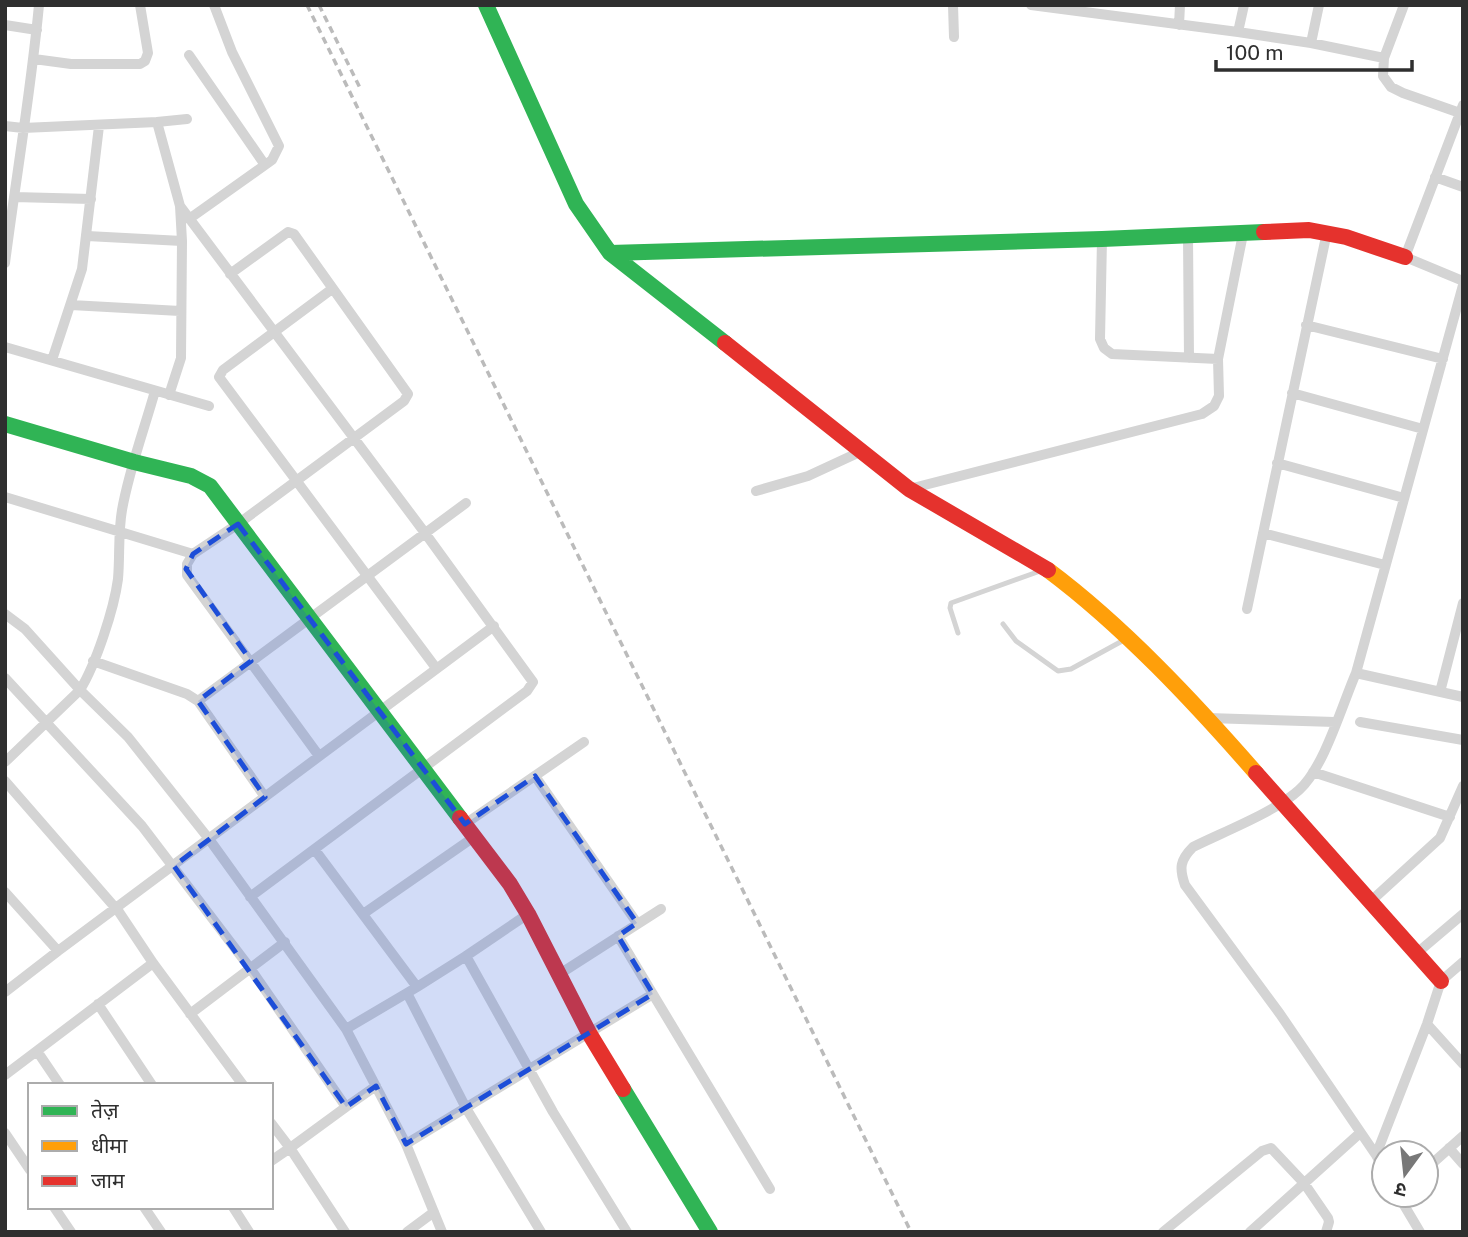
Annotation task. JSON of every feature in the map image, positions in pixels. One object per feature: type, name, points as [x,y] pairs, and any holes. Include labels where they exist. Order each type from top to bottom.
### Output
[{"type":"street","points":[[5,263],[39,5]]},
{"type":"street","points":[[34,59],[71,64],[140,64],[145,61],[148,53],[140,5]]},
{"type":"street","points":[[189,219],[265,165],[275,156],[279,142],[232,52],[214,5]]},
{"type":"street","points":[[486,5],[576,204],[610,253],[909,489],[1046,569],[1073,589],[1208,718],[1441,981]]},
{"type":"street","points":[[953,5],[954,37]]},
{"type":"street","points":[[1031,5],[1103,9],[1179,25],[1311,43],[1384,58]]},
{"type":"street","points":[[1179,25],[1180,5]]},
{"type":"street","points":[[1238,32],[1244,5]]},
{"type":"street","points":[[1311,43],[1319,5]]},
{"type":"street","points":[[1404,5],[1384,58],[1383,76],[1391,87],[1461,109],[1405,257]]},
{"type":"street","points":[[5,25],[37,30]]},
{"type":"street","points":[[188,55],[265,165]]},
{"type":"street","points":[[5,126],[99,126],[187,119]]},
{"type":"street","points":[[157,122],[180,206],[182,241],[181,358],[169,395]]},
{"type":"street","points":[[52,360],[82,269],[99,126]]},
{"type":"street","points":[[1435,177],[1463,187]]},
{"type":"street","points":[[14,197],[91,199]]},
{"type":"street","points":[[180,206],[533,682],[527,691],[250,897]]},
{"type":"street","points":[[610,253],[1102,239],[1309,230],[1327,232],[1405,257],[1463,283],[1356,673],[1313,772],[1300,789],[1282,802],[1193,847],[1184,856],[1180,866],[1185,885],[1280,1014],[1370,1147]]},
{"type":"street","points":[[230,274],[288,232],[294,234],[408,394],[404,401],[354,440],[193,554],[187,564],[187,575],[319,756]]},
{"type":"street","points":[[1247,609],[1327,232]]},
{"type":"street","points":[[909,489],[1202,414],[1214,406],[1219,396],[1218,359],[1243,234]]},
{"type":"street","points":[[87,236],[182,241]]},
{"type":"street","points":[[1188,236],[1189,358]]},
{"type":"street","points":[[1102,239],[1100,339],[1104,348],[1112,354],[1218,359]]},
{"type":"street","points":[[332,289],[223,370],[219,377],[436,668]]},
{"type":"street","points":[[71,305],[180,311]]},
{"type":"street","points":[[1306,325],[1443,359]]},
{"type":"street","points":[[5,347],[209,406]]},
{"type":"street","points":[[5,762],[80,690],[93,661],[112,606],[117,581],[119,531],[134,462],[155,391]]},
{"type":"street","points":[[1292,393],[1423,429]]},
{"type":"street","points":[[5,424],[201,480],[217,495],[510,884],[589,1033],[710,1232]]},
{"type":"street","points":[[756,491],[808,476],[862,452]]},
{"type":"street","points":[[1277,463],[1404,498]]},
{"type":"street","points":[[5,497],[193,554]]},
{"type":"street","points":[[198,701],[466,503]]},
{"type":"street","points":[[1263,533],[1385,565]]},
{"type":"street","points":[[1440,692],[1463,603]]},
{"type":"street","points":[[5,614],[25,629],[80,690],[128,737],[209,839],[285,942],[346,1029],[406,1144],[442,1232]]},
{"type":"street","points":[[5,992],[494,626]]},
{"type":"street","points":[[93,661],[187,694],[198,701],[265,797]]},
{"type":"street","points":[[1356,673],[1463,697]]},
{"type":"street","points":[[5,678],[142,825],[250,968],[346,1107]]},
{"type":"street","points":[[1208,718],[1335,722]]},
{"type":"street","points":[[1360,722],[1463,740]]},
{"type":"street","points":[[363,915],[535,776],[584,742]]},
{"type":"street","points":[[1313,772],[1450,817]]},
{"type":"street","points":[[535,776],[637,923]]},
{"type":"street","points":[[5,781],[116,908],[242,1083]]},
{"type":"street","points":[[1370,901],[1440,838],[1463,786]]},
{"type":"street","points":[[315,850],[363,915],[412,990],[466,1108],[541,1232]]},
{"type":"street","points":[[5,892],[58,951]]},
{"type":"street","points":[[558,975],[661,909]]},
{"type":"street","points":[[346,1029],[466,956],[528,914]]},
{"type":"street","points":[[1417,953],[1463,914]]},
{"type":"street","points":[[618,936],[770,1189]]},
{"type":"street","points":[[190,1014],[285,942]]},
{"type":"street","points":[[466,956],[552,1112],[627,1232]]},
{"type":"street","points":[[1382,1139],[1441,981],[1463,962]]},
{"type":"street","points":[[5,1075],[153,963]]},
{"type":"street","points":[[406,1144],[653,994]]},
{"type":"street","points":[[99,1004],[151,1083]]},
{"type":"street","points":[[1427,1024],[1463,1064]]},
{"type":"street","points":[[37,1051],[59,1083]]},
{"type":"street","points":[[273,1160],[376,1086]]},
{"type":"street","points":[[273,1126],[345,1232]]},
{"type":"street","points":[[5,1133],[28,1167]]},
{"type":"street","points":[[1250,1232],[1360,1133]]},
{"type":"street","points":[[1440,1157],[1463,1136]]},
{"type":"street","points":[[1450,1148],[1463,1164]]},
{"type":"street","points":[[1163,1232],[1266,1149],[1275,1151],[1304,1183],[1328,1218],[1329,1226],[1326,1232]]},
{"type":"street","points":[[55,1209],[71,1232]]},
{"type":"street","points":[[145,1209],[161,1232]]},
{"type":"street","points":[[234,1209],[249,1232]]},
{"type":"street","points":[[1406,1209],[1418,1230]]},
{"type":"street","points":[[407,1232],[434,1212]]},
{"type":"lane","points":[[958,633],[950,608],[951,603],[1046,569]]},
{"type":"lane","points":[[1003,624],[1016,641],[1058,671],[1071,669],[1127,639]]},
{"type":"highlighted area","points":[[238,524],[465,824],[535,776],[637,923],[618,936],[653,994],[406,1144],[376,1086],[346,1107],[174,866],[265,797],[198,701],[251,661],[186,569],[193,554]]},
{"type":"railway","points":[[307,5],[911,1232]]},
{"type":"railway","points":[[319,5],[361,90]]},
{"type":"traffic: fast","points":[[486,5],[576,204],[610,253],[725,343]]},
{"type":"traffic: fast","points":[[610,253],[1264,232]]},
{"type":"traffic: fast","points":[[5,424],[191,476],[210,486],[460,818]]},
{"type":"traffic: fast","points":[[623,1089],[710,1232]]},
{"type":"traffic: slow","points":[[1048,570],[1103,615],[1157,666],[1256,773]]},
{"type":"traffic: jam","points":[[1264,232],[1309,230],[1346,237],[1405,257]]},
{"type":"traffic: jam","points":[[725,343],[909,489],[1048,570]]},
{"type":"traffic: jam","points":[[1256,773],[1441,981]]},
{"type":"traffic: jam","points":[[460,818],[510,884],[589,1033],[623,1089]]}]
